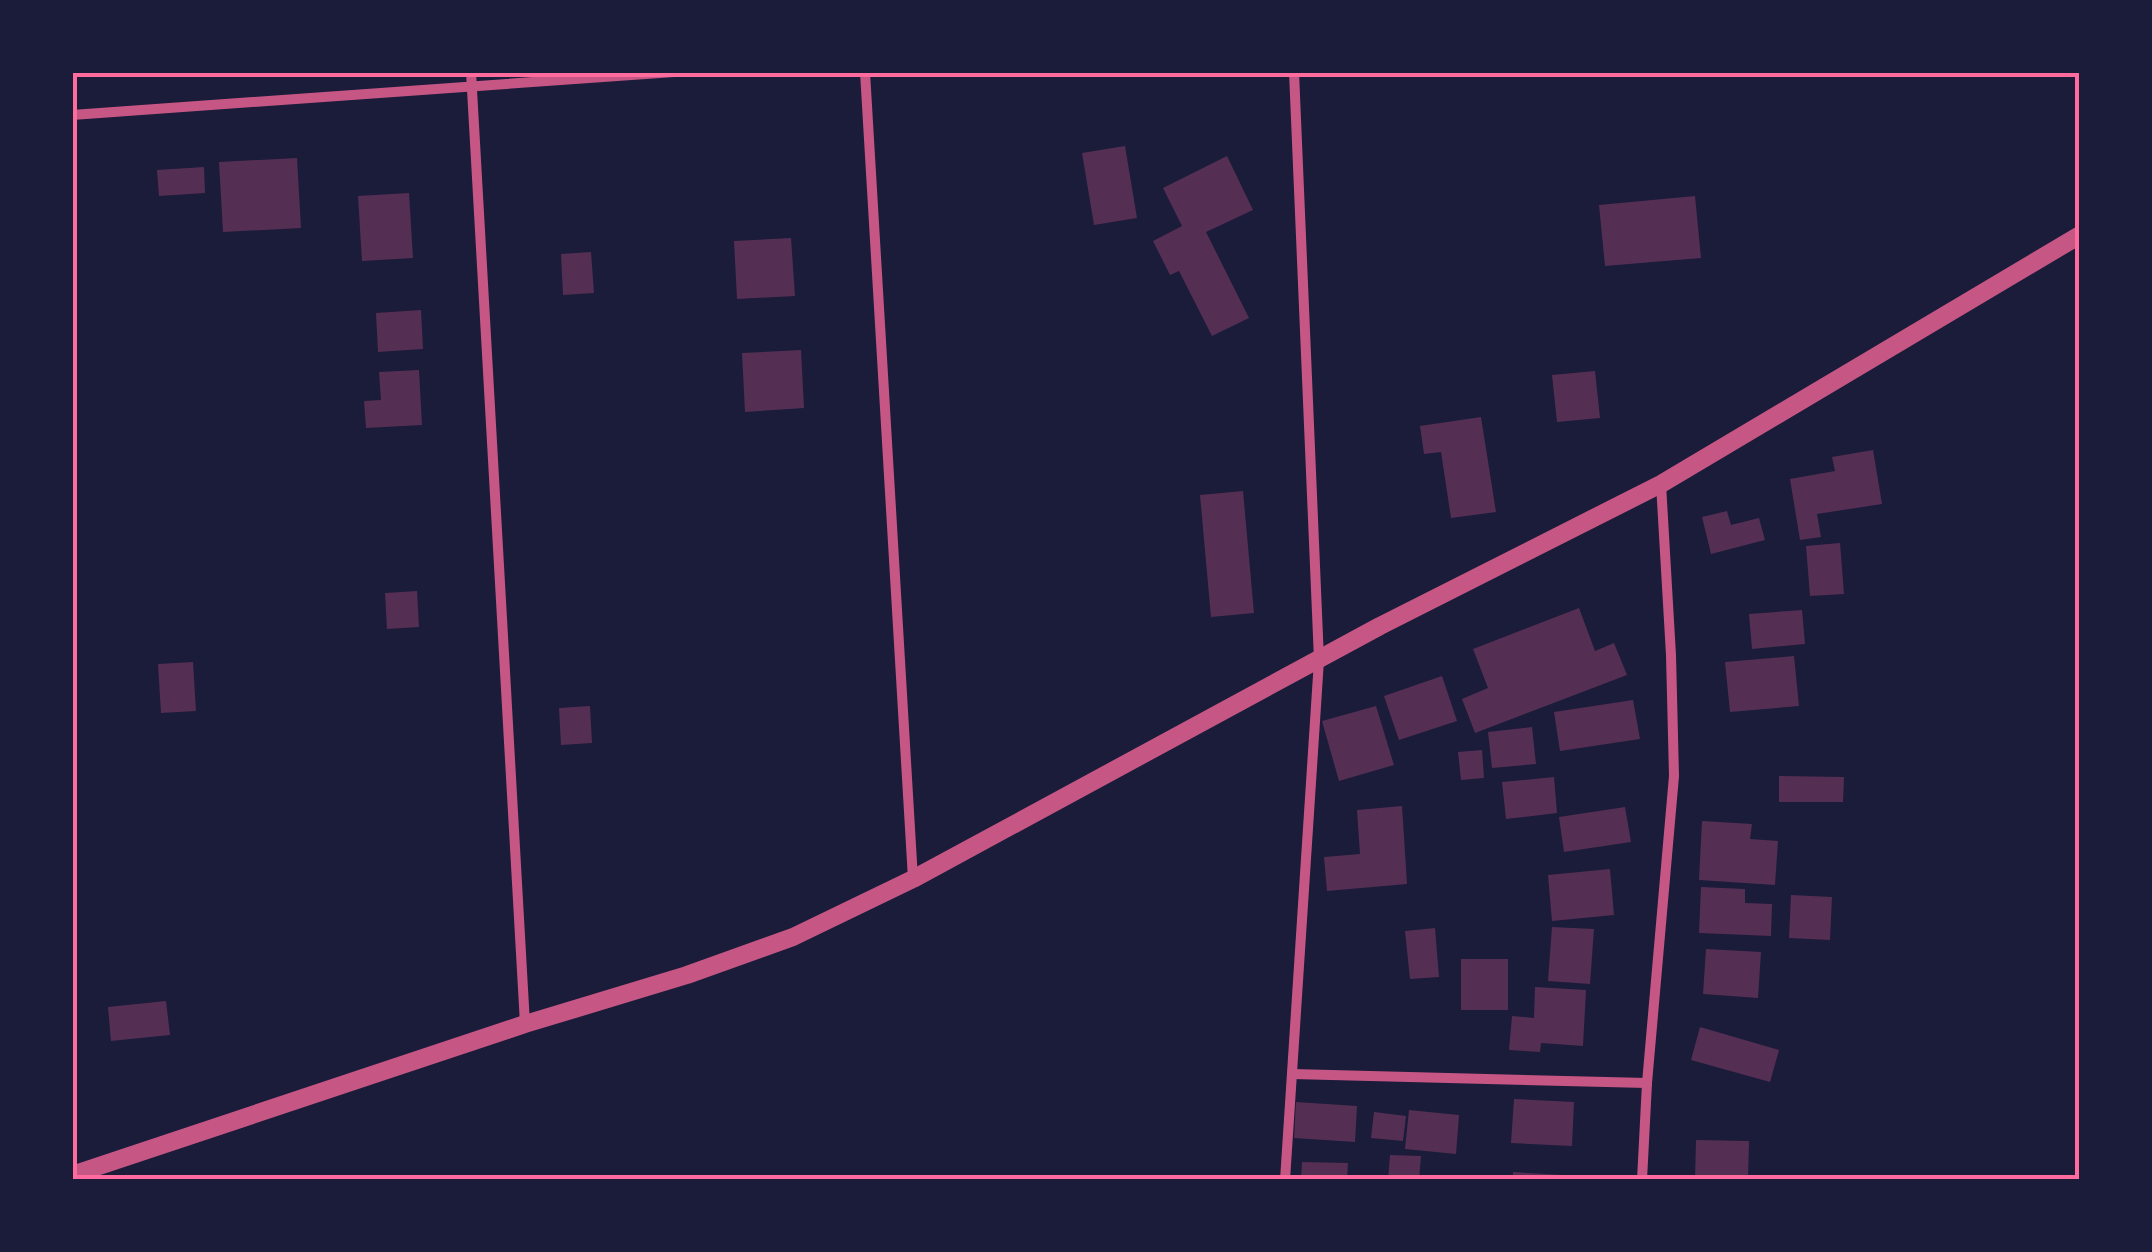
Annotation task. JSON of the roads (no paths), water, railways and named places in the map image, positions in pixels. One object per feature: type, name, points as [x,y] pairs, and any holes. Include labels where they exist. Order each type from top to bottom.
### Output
[{"type":"street","points":[[471,72],[525,1024]]},
{"type":"street","points":[[72,115],[674,72]]},
{"type":"street","points":[[864,72],[913,879]]},
{"type":"street","points":[[1284,1180],[1319,660],[1294,72]]},
{"type":"street","points":[[72,1175],[793,937],[913,879],[1380,626],[1661,484],[2080,235]]},
{"type":"street","points":[[1642,1180],[1674,776],[1661,484]]},
{"type":"street","points":[[1292,1074],[1648,1083]]}]
